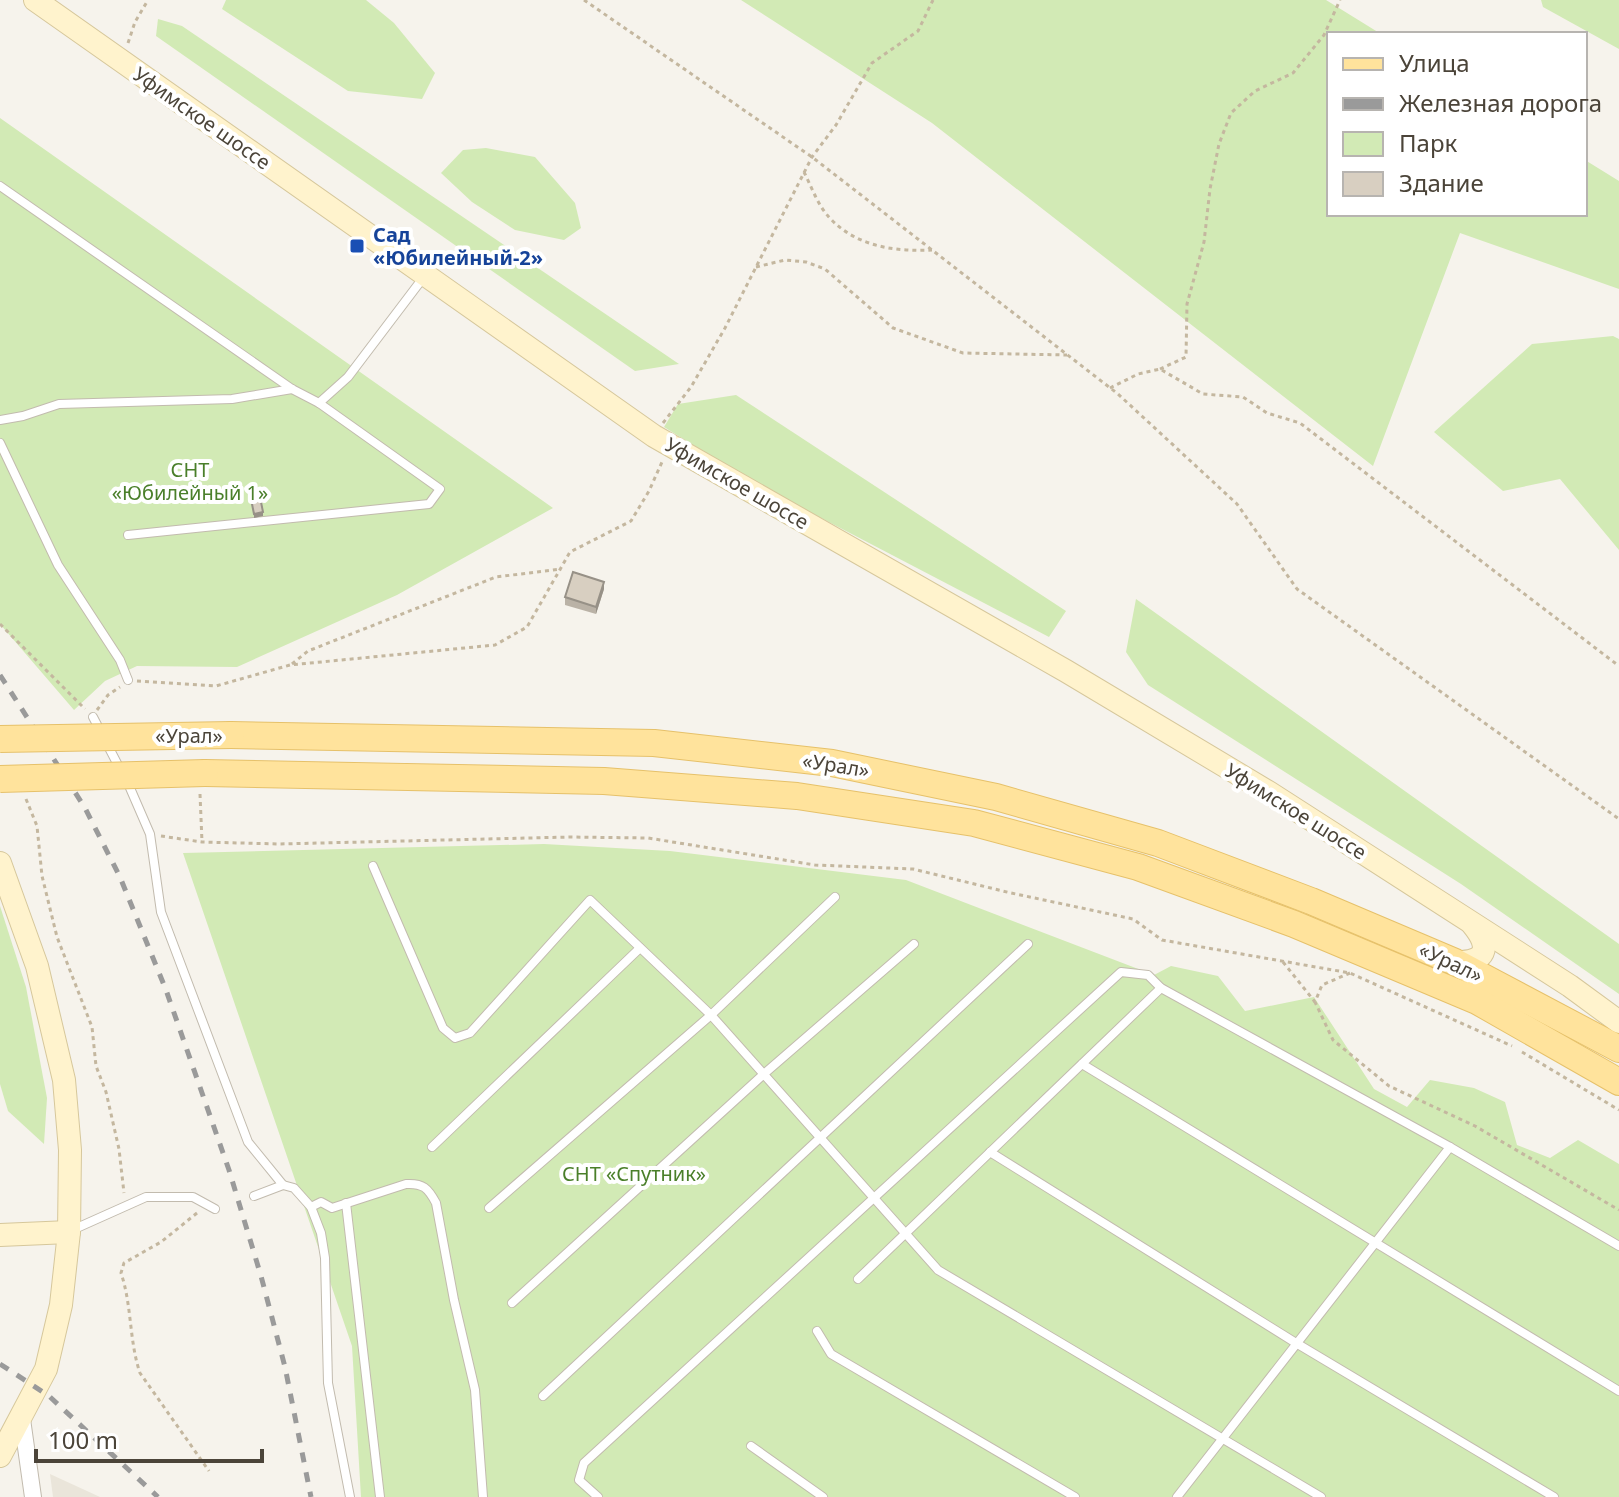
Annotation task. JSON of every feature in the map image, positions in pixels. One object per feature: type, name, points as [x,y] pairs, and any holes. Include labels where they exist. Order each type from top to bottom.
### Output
[{"type":"main road","name":"Уфимское шоссе","points":[[35,0],[661,440],[1066,671],[1270,793],[1619,1022]]},
{"type":"main road","name":"«Урал»","points":[[0,739],[231,735],[654,743],[832,763],[996,797],[1158,843],[1311,901],[1455,962],[1619,1049]]},
{"type":"main road","name":"«Урал»","points":[[9,785],[604,781],[797,796],[974,823],[1138,867],[1294,924],[1477,1001],[1619,1082]]},
{"type":"main road","points":[[0,863],[37,966],[64,1080],[70,1150],[69,1232],[61,1305],[46,1369],[0,1456]]},
{"type":"main road","points":[[1455,962],[1476,959],[1485,947],[1483,937],[1469,921]]},
{"type":"main road","points":[[0,1235],[69,1232]]},
{"type":"street","points":[[22,1419],[33,1497]]},
{"type":"lane","points":[[0,186],[440,489],[429,504],[128,535]]},
{"type":"lane","points":[[319,403],[348,377],[425,276]]},
{"type":"lane","points":[[0,420],[59,404],[217,400],[292,389]]},
{"type":"lane","points":[[0,443],[58,565],[120,660],[128,680]]},
{"type":"lane","points":[[93,717],[134,795],[150,834],[161,912],[248,1142],[283,1185],[294,1188],[311,1207],[321,1233],[325,1258],[328,1383],[350,1497]]},
{"type":"lane","points":[[373,866],[443,1028],[455,1038],[470,1033],[590,900],[711,1015],[938,1270],[1321,1497]]},
{"type":"lane","points":[[489,1208],[711,1015],[835,897]]},
{"type":"lane","points":[[512,1303],[765,1073],[914,944]]},
{"type":"lane","points":[[543,1396],[1028,944]]},
{"type":"lane","points":[[432,1147],[640,948]]},
{"type":"lane","points":[[598,1497],[579,1480],[584,1463],[1121,972],[1148,975],[1161,988],[1450,1147],[1619,1246]]},
{"type":"lane","points":[[858,1279],[1161,988]]},
{"type":"lane","points":[[1082,1064],[1619,1391]]},
{"type":"lane","points":[[1177,1497],[1450,1147]]},
{"type":"lane","points":[[990,1152],[1296,1343],[1554,1497]]},
{"type":"lane","points":[[311,1207],[321,1202],[332,1208],[406,1184],[417,1183],[429,1189],[436,1203],[475,1390],[483,1497]]},
{"type":"lane","points":[[254,1196],[283,1185]]},
{"type":"lane","points":[[69,1232],[146,1197],[193,1197],[210,1207]]},
{"type":"lane","points":[[346,1203],[380,1497]]},
{"type":"lane","points":[[817,1331],[831,1354],[1075,1497]]},
{"type":"lane","points":[[751,1446],[823,1497]]},
{"type":"path","points":[[122,61],[135,22],[148,0]]},
{"type":"path","points":[[584,0],[812,157],[1110,388],[1237,504],[1297,589],[1619,819]]},
{"type":"path","points":[[0,624],[93,717],[108,695],[128,680],[216,686],[290,665],[495,645],[527,627],[570,552],[631,521],[649,491],[661,440],[812,157],[836,125],[872,63],[918,31],[933,0]]},
{"type":"path","points":[[1110,388],[1186,357],[1187,304],[1204,242],[1219,144],[1231,113],[1255,91],[1293,73],[1324,35],[1340,0]]},
{"type":"path","points":[[804,172],[828,216],[861,242],[905,252],[932,250]]},
{"type":"path","points":[[756,267],[785,260],[806,262],[825,269],[893,328],[963,353],[1067,355]]},
{"type":"path","points":[[1160,369],[1203,394],[1243,397],[1267,413],[1300,423],[1619,666]]},
{"type":"path","points":[[290,665],[308,651],[496,577],[561,569]]},
{"type":"path","points":[[202,782],[202,842]]},
{"type":"path","points":[[9,785],[28,802],[37,826],[40,861],[57,937],[92,1027],[96,1066],[106,1092],[119,1149],[126,1205]]},
{"type":"path","points":[[150,834],[202,842],[279,844],[648,838],[815,865],[913,869],[1133,919],[1162,940],[1350,973],[1512,1046],[1619,1110]]},
{"type":"path","points":[[1282,962],[1315,1002],[1333,1040],[1389,1086],[1475,1126],[1619,1210]]},
{"type":"path","points":[[1315,1002],[1322,985],[1350,973]]},
{"type":"path","points":[[209,1471],[140,1373],[134,1355],[121,1273],[124,1263],[161,1242],[210,1207]]},
{"type":"shaded area","points":[[50,1474],[100,1497],[53,1497]]},
{"type":"green space","points":[[226,0],[366,0],[394,23],[435,73],[422,99],[348,91],[222,9]]},
{"type":"green space","points":[[741,0],[1326,0],[1378,32],[1327,32],[1327,216],[1587,216],[1587,161],[1619,181],[1619,289],[1460,233],[1373,466],[932,123]]},
{"type":"green space","points":[[1541,0],[1619,0],[1619,49],[1543,7]]},
{"type":"green space","points":[[158,19],[182,26],[679,364],[635,371],[156,36]]},
{"type":"green space","name":"СНТ «Юбилейный 1»","points":[[0,118],[553,508],[397,595],[237,667],[137,666],[105,681],[74,710],[0,624]]},
{"type":"green space","points":[[486,148],[535,157],[575,203],[581,228],[564,240],[515,230],[472,202],[441,173],[463,150]]},
{"type":"green space","points":[[1613,336],[1619,339],[1619,550],[1560,479],[1503,491],[1434,432],[1532,344]]},
{"type":"green space","points":[[736,395],[1066,611],[1049,637],[756,484],[664,427],[678,404]]},
{"type":"green space","points":[[1136,599],[1619,944],[1619,994],[1461,884],[1148,685],[1126,652]]},
{"type":"green space","name":"СНТ «Спутник»","points":[[544,844],[670,851],[906,880],[1154,975],[1171,966],[1218,976],[1245,1011],[1314,997],[1374,1089],[1407,1107],[1430,1080],[1474,1088],[1505,1102],[1517,1145],[1550,1158],[1578,1140],[1619,1164],[1619,1497],[361,1497],[352,1346],[183,853]]},
{"type":"green space","points":[[0,906],[26,987],[47,1098],[44,1144],[8,1111],[0,1084]]},
{"type":"building","points":[[260,497],[263,512],[254,514],[251,499]]},
{"type":"building","points":[[573,572],[604,582],[596,607],[565,597]]},
{"type":"railway","points":[[0,675],[85,808],[120,877],[166,990],[229,1170],[261,1276],[285,1367],[311,1497]]},
{"type":"railway","points":[[0,1364],[49,1396],[158,1497]]},
{"type":"place","name":"Сад «Юбилейный-2»","points":[[357,246]]}]
